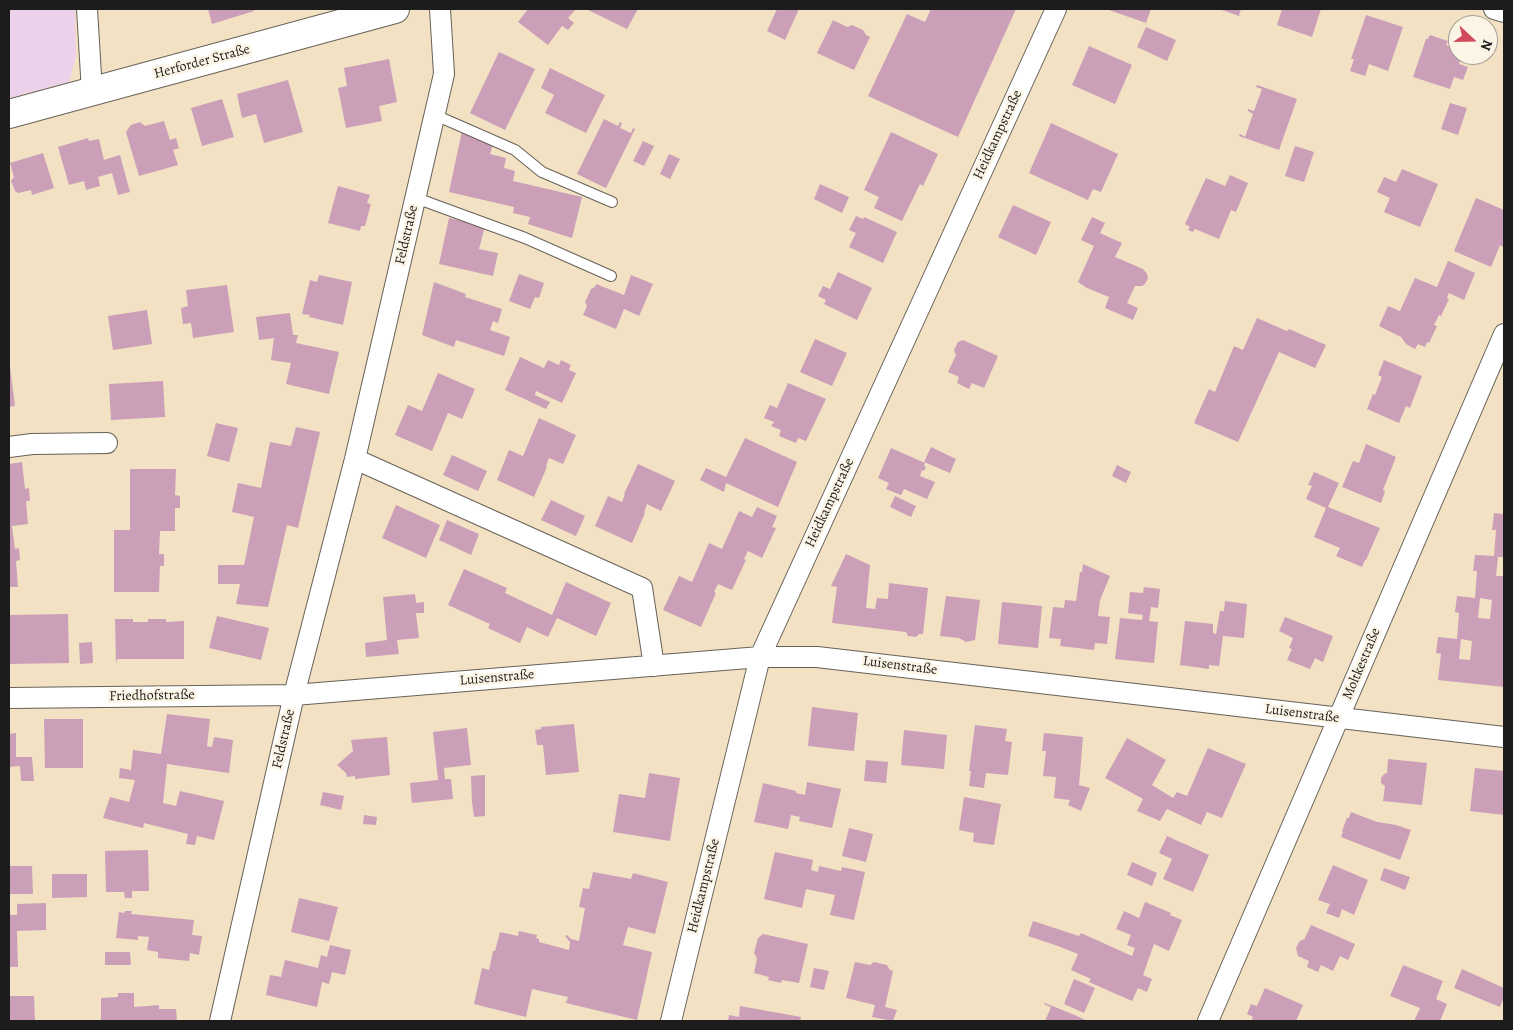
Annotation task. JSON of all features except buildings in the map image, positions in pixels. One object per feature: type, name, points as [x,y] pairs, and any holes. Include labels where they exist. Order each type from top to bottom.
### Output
[{"type":"main road","name":"Herforder Straße","points":[[9,114],[395,9]]},
{"type":"street","points":[[87,9],[92,92]]},
{"type":"street","name":"Feldstraße","points":[[220,1021],[294,695],[355,459],[444,74],[440,9]]},
{"type":"street","name":"Heidkampstraße","points":[[671,1021],[760,657],[1056,9]]},
{"type":"street","points":[[1494,9],[1504,12]]},
{"type":"street","name":"Moltkestraße","points":[[1208,1021],[1504,334]]},
{"type":"street","points":[[9,447],[32,444],[107,443]]},
{"type":"street","points":[[355,459],[642,588],[654,666]]},
{"type":"street","name":"Luisenstraße","points":[[294,695],[760,657],[817,656],[1504,737]]},
{"type":"street","name":"Friedhofstraße","points":[[9,698],[294,695]]},
{"type":"lane","points":[[435,115],[515,150],[542,172],[612,202]]},
{"type":"lane","points":[[416,198],[525,238],[612,276]]},
{"type":"shaded area","points":[[9,9],[75,9],[76,57],[69,82],[9,98]]}]
